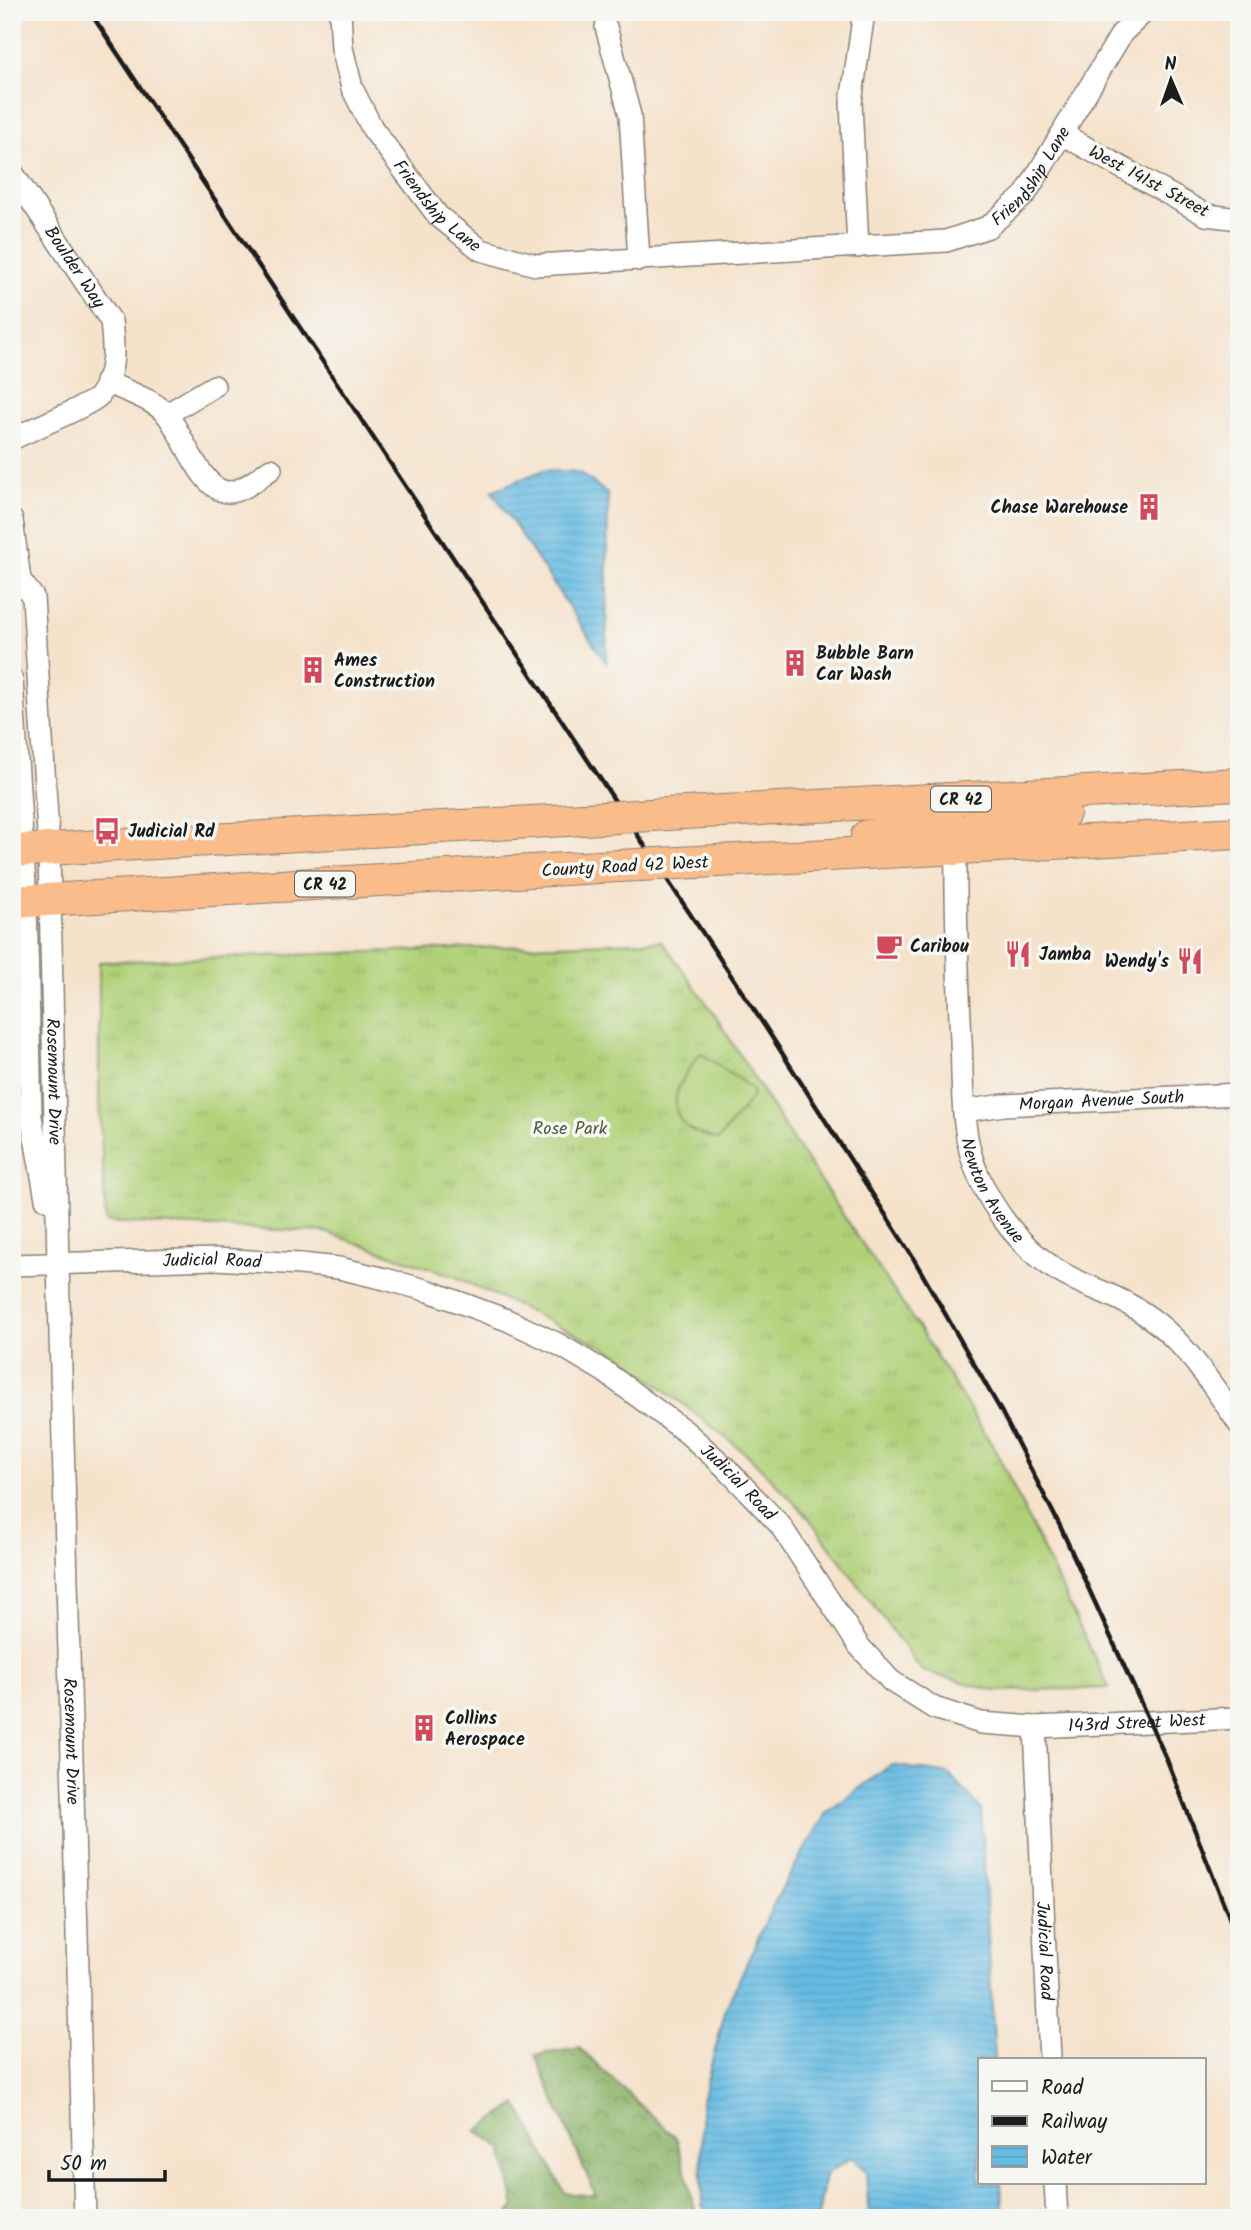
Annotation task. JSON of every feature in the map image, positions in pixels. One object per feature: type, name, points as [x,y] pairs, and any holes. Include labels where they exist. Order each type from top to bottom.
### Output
[{"type":"highway","name":"CR 42","points":[[28,850],[684,813],[1239,786]]},
{"type":"highway","points":[[956,849],[961,834],[986,822],[1112,807],[1239,786]]},
{"type":"highway","points":[[717,862],[919,827],[937,822],[947,813],[951,799]]},
{"type":"highway","name":"County Road 42 West","points":[[29,901],[1239,833]]},
{"type":"street","name":"Friendship Lane","points":[[340,12],[342,48],[352,88],[372,128],[438,216],[481,250],[536,265],[946,241],[988,227],[1025,195],[1122,33],[1144,12]]},
{"type":"street","points":[[858,247],[851,103],[864,12]]},
{"type":"street","points":[[606,27],[630,115],[639,260]]},
{"type":"street","name":"West 141st Street","points":[[1062,134],[1206,215],[1239,219]]},
{"type":"street","name":"Boulder Way","points":[[12,172],[111,321],[114,344],[112,369],[106,382]]},
{"type":"street","points":[[12,439],[99,397],[106,382],[167,414],[207,480],[216,489],[229,492],[243,488],[271,469]]},
{"type":"street","points":[[167,414],[214,386]]},
{"type":"street","points":[[12,520],[16,586],[33,597],[29,901]]},
{"type":"street","points":[[12,680],[28,850]]},
{"type":"street","name":"Newton Avenue","points":[[956,849],[955,902],[964,1111],[978,1176],[1007,1225],[1026,1247],[1051,1267],[1127,1303],[1170,1333],[1206,1375],[1239,1424]]},
{"type":"street","name":"Rosemount Drive","points":[[29,901],[58,1263],[85,2218]]},
{"type":"street","name":"Morgan Avenue South","points":[[964,1111],[1004,1105],[1239,1094]]},
{"type":"street","name":"Judicial Road","points":[[12,1265],[216,1258],[338,1268],[450,1298],[507,1320],[558,1344],[645,1400],[725,1467],[780,1525],[859,1646],[891,1682],[934,1708],[981,1723],[1035,1727],[1050,2058]]},
{"type":"street","name":"143rd Street West","points":[[1035,1727],[1239,1718]]},
{"type":"street","points":[[1055,2184],[1057,2218]]},
{"type":"green space","name":"Rose Park","points":[[662,941],[713,1012],[787,1131],[920,1330],[997,1453],[1109,1688],[995,1691],[922,1671],[808,1517],[749,1456],[622,1356],[456,1277],[325,1232],[106,1222],[99,1100],[99,962]]},
{"type":"green space","points":[[701,1053],[752,1089],[753,1096],[718,1140],[687,1127],[679,1118],[676,1109],[678,1089]]},
{"type":"green space","points":[[579,2048],[677,2139],[697,2218],[505,2218],[515,2207],[502,2148],[477,2131],[517,2104],[565,2193],[596,2196],[535,2055]]},
{"type":"water","points":[[544,470],[579,472],[608,494],[606,663],[492,491]]},
{"type":"water","points":[[891,1765],[949,1774],[981,1809],[995,2058],[978,2058],[978,2184],[1001,2184],[1003,2218],[869,2218],[866,2172],[852,2157],[825,2175],[818,2218],[711,2218],[702,2205],[701,2104],[726,2008],[776,1899],[826,1813]]},
{"type":"railway","points":[[90,12],[766,1028],[912,1256],[1001,1411],[1060,1526],[1167,1760],[1239,1942]]},
{"type":"place","name":"Chase Warehouse","points":[[1149,507]]},
{"type":"place","name":"Bubble Barn Car Wash","points":[[795,663]]},
{"type":"place","name":"Ames Construction","points":[[313,670]]},
{"type":"place","name":"Judicial Rd","points":[[107,831]]},
{"type":"place","name":"Caribou","points":[[889,946]]},
{"type":"place","name":"Jamba","points":[[1018,954]]},
{"type":"place","name":"Wendy's","points":[[1190,961]]},
{"type":"place","name":"Collins Aerospace","points":[[424,1728]]}]
